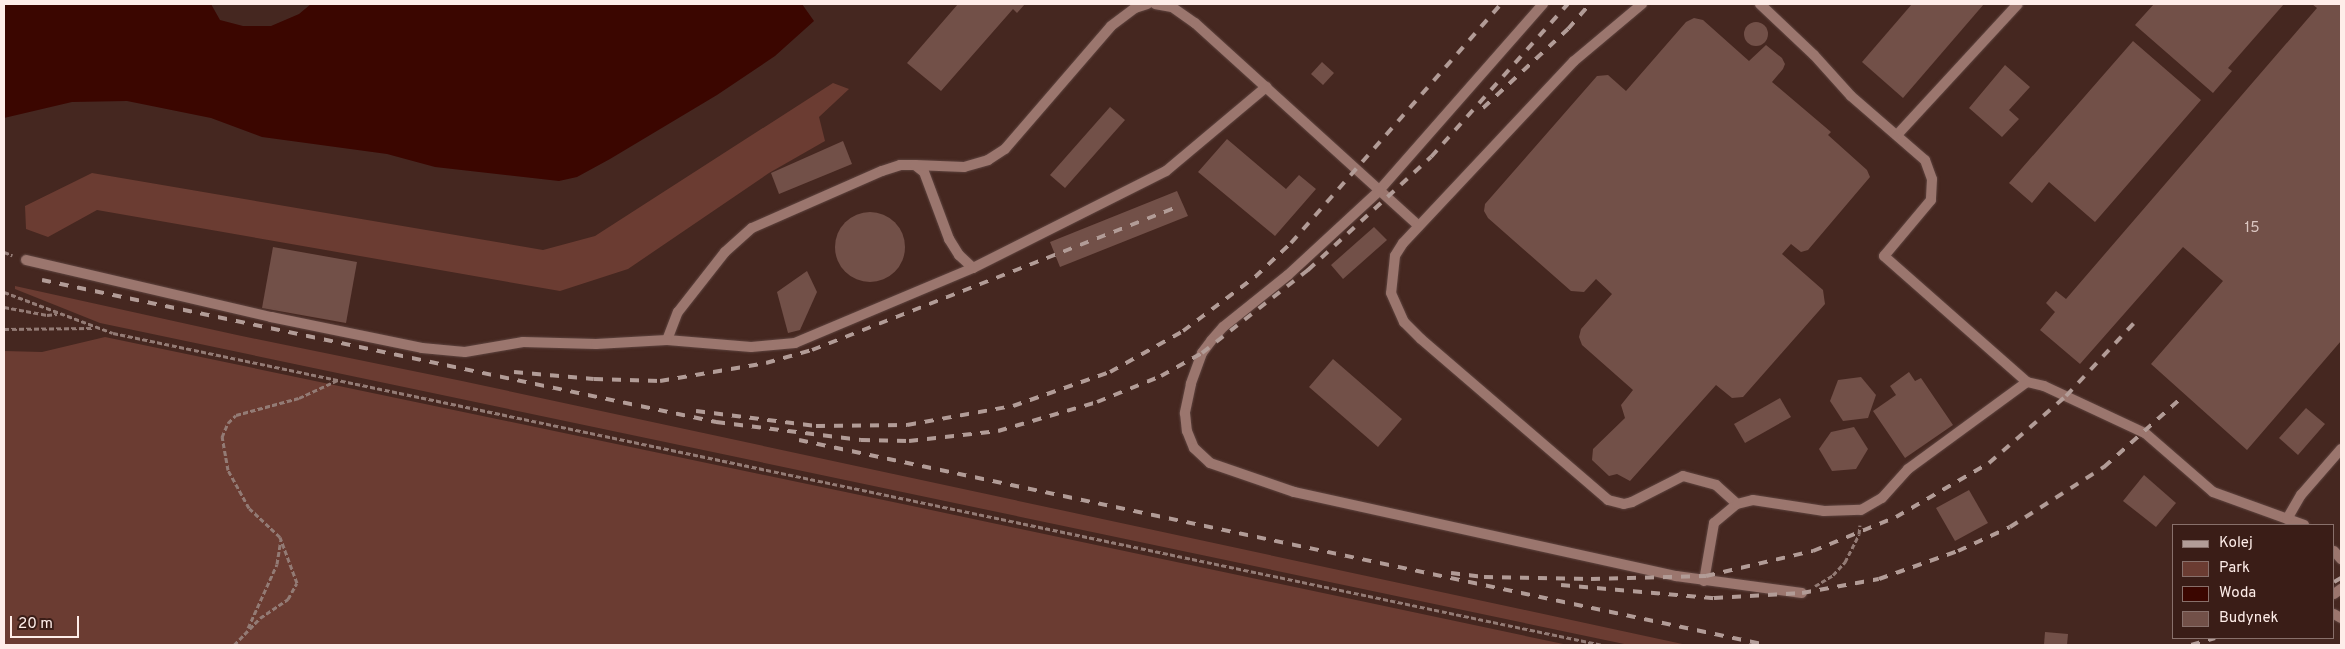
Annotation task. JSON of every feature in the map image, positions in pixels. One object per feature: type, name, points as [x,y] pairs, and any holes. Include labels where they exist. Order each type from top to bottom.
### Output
[{"type":"lane","points":[[667,340],[678,312],[726,252],[752,228],[882,171],[915,165],[964,167],[988,160],[1005,149],[1111,26],[1135,8],[1147,4]]},
{"type":"lane","points":[[1155,4],[1172,7],[1195,23],[1419,226]]},
{"type":"lane","points":[[1543,4],[1379,191],[1288,275],[1223,327],[1202,353],[1190,384],[1185,413],[1186,431],[1194,448],[1210,463],[1294,492],[1704,581],[1802,593]]},
{"type":"lane","points":[[1642,4],[1574,60],[1419,226],[1395,256],[1391,294],[1404,322],[1421,339],[1608,500],[1624,504],[1632,502],[1684,476],[1716,485],[1736,504]]},
{"type":"lane","points":[[1760,4],[1814,54],[1851,96],[1925,160],[1932,179],[1931,200],[1884,256],[2027,382],[2044,386],[2132,425],[2145,433],[2213,492],[2301,524]]},
{"type":"lane","points":[[1897,135],[2018,4]]},
{"type":"lane","points":[[26,260],[271,317],[422,348],[465,352],[523,342],[596,344],[667,340],[751,347],[795,343],[973,268],[1166,171],[1266,86]]},
{"type":"lane","points":[[915,165],[924,172],[949,239],[959,255],[973,268]]},
{"type":"lane","points":[[1704,581],[1714,523],[1736,504],[1753,500],[1824,511],[1861,510],[1882,498],[1908,469],[2027,382]]},
{"type":"lane","points":[[2287,519],[2301,495],[2341,449]]},
{"type":"path","points":[[4,292],[94,328],[1603,645]]},
{"type":"path","points":[[4,307],[47,315],[58,314]]},
{"type":"path","points":[[4,328],[94,328]]},
{"type":"path","points":[[234,645],[260,618],[288,598],[297,583],[281,540],[273,528],[249,508],[228,470],[222,437],[228,424],[236,415],[299,398],[339,380]]},
{"type":"path","points":[[1802,593],[1833,576],[1845,562],[1859,534],[1861,510]]},
{"type":"path","points":[[246,633],[270,581],[281,540]]},
{"type":"green space","points":[[833,83],[849,89],[819,117],[825,141],[769,173],[628,269],[560,291],[97,210],[48,237],[26,229],[25,206],[92,173],[543,250],[595,236]]},
{"type":"green space","points":[[15,286],[1687,645],[1629,645],[100,323],[15,289]]},
{"type":"green space","points":[[105,337],[1568,645],[4,645],[4,351],[42,352]]},
{"type":"water","points":[[4,4],[211,4],[220,20],[243,26],[271,26],[299,14],[311,4],[802,4],[814,21],[775,56],[717,95],[577,177],[559,181],[435,167],[387,154],[262,137],[211,118],[127,101],[72,102],[4,118]]},
{"type":"building","points":[[958,4],[1025,4],[1017,13],[1013,9],[941,91],[907,63]]},
{"type":"building","points":[[1912,4],[1984,4],[1903,98],[1862,62]]},
{"type":"building","points":[[2154,4],[2284,4],[2228,68],[2232,71],[2213,93],[2135,25]]},
{"type":"building","points":[[2312,4],[2341,4],[2341,341],[2247,450],[2151,364],[2223,281],[2183,247],[2080,364],[2040,330],[2055,312],[2046,303],[2056,291],[2066,299],[2317,8]]},
{"type":"building","points":[[1694,18],[1703,20],[1749,61],[1766,45],[1782,58],[1785,64],[1783,69],[1772,82],[1831,132],[1828,135],[1867,170],[1870,177],[1808,250],[1801,252],[1791,244],[1782,254],[1823,290],[1825,304],[1743,397],[1732,398],[1716,385],[1630,481],[1617,474],[1609,476],[1592,460],[1593,449],[1625,418],[1621,405],[1633,390],[1582,345],[1579,337],[1581,329],[1612,294],[1596,279],[1584,292],[1571,291],[1488,218],[1484,211],[1485,204],[1597,76],[1608,75],[1626,91],[1686,22]]},
{"type":"building","points":[[1756,22],[1765,25],[1768,34],[1765,43],[1756,46],[1747,43],[1744,34],[1747,25]]},
{"type":"building","points":[[2133,41],[2201,100],[2095,222],[2049,182],[2032,203],[2009,183]]},
{"type":"building","points":[[1322,62],[1334,73],[1323,85],[1311,74]]},
{"type":"building","points":[[2005,65],[2030,87],[2009,110],[2019,119],[2002,137],[1969,108]]},
{"type":"building","points":[[1110,107],[1125,120],[1065,188],[1050,175]]},
{"type":"building","points":[[1227,139],[1286,189],[1299,175],[1316,189],[1275,236],[1198,172]]},
{"type":"building","points":[[843,141],[852,164],[779,194],[771,173]]},
{"type":"building","points":[[1177,191],[1188,216],[1060,267],[1050,242]]},
{"type":"building","points":[[870,212],[889,218],[899,228],[905,247],[899,266],[889,276],[870,282],[851,276],[841,266],[835,247],[841,228],[851,218]]},
{"type":"building","points":[[1374,227],[1387,240],[1343,279],[1331,265]]},
{"type":"building","points":[[273,247],[357,262],[346,323],[262,308]]},
{"type":"building","points":[[807,271],[817,292],[800,330],[788,333],[777,292]]},
{"type":"building","points":[[1333,359],[1402,419],[1378,447],[1309,387]]},
{"type":"building","points":[[1909,372],[1915,381],[1921,378],[1953,425],[1905,458],[1873,411],[1896,395],[1890,386]]},
{"type":"building","points":[[1861,377],[1876,395],[1868,418],[1843,421],[1830,401],[1838,380]]},
{"type":"building","points":[[1780,398],[1791,417],[1745,443],[1734,424]]},
{"type":"building","points":[[2306,408],[2325,424],[2298,455],[2279,438]]},
{"type":"building","points":[[1854,427],[1868,449],[1856,469],[1832,471],[1819,449],[1831,432]]},
{"type":"building","points":[[2144,475],[2176,503],[2156,527],[2123,501]]},
{"type":"building","points":[[1969,490],[1988,523],[1955,541],[1936,508]]},
{"type":"building","points":[[2045,632],[2068,634],[2067,645],[2044,645]]},
{"type":"railway","points":[[696,411],[816,426],[907,425],[1013,406],[1110,372],[1183,331],[1255,277],[1291,243],[1501,4]]},
{"type":"railway","points":[[42,280],[716,422],[861,440],[909,441],[998,431],[1097,402],[1161,376],[1202,353],[1308,270],[1431,157],[1568,4]]},
{"type":"railway","points":[[1483,108],[1568,29],[1590,4]]},
{"type":"railway","points":[[514,372],[594,379],[660,381],[766,363],[812,350],[1179,206]]},
{"type":"railway","points":[[1451,573],[1484,577],[1591,579],[1706,576],[1813,551],[1896,517],[1989,463],[2066,396],[2136,321]]},
{"type":"railway","points":[[1561,585],[1714,598],[1802,593],[1879,579],[1958,551],[2010,527],[2104,467],[2179,400]]},
{"type":"railway","points":[[799,440],[1767,645]]},
{"type":"railway","points":[[2335,581],[2341,578]]},
{"type":"railway","points":[[2191,645],[2212,639]]}]
